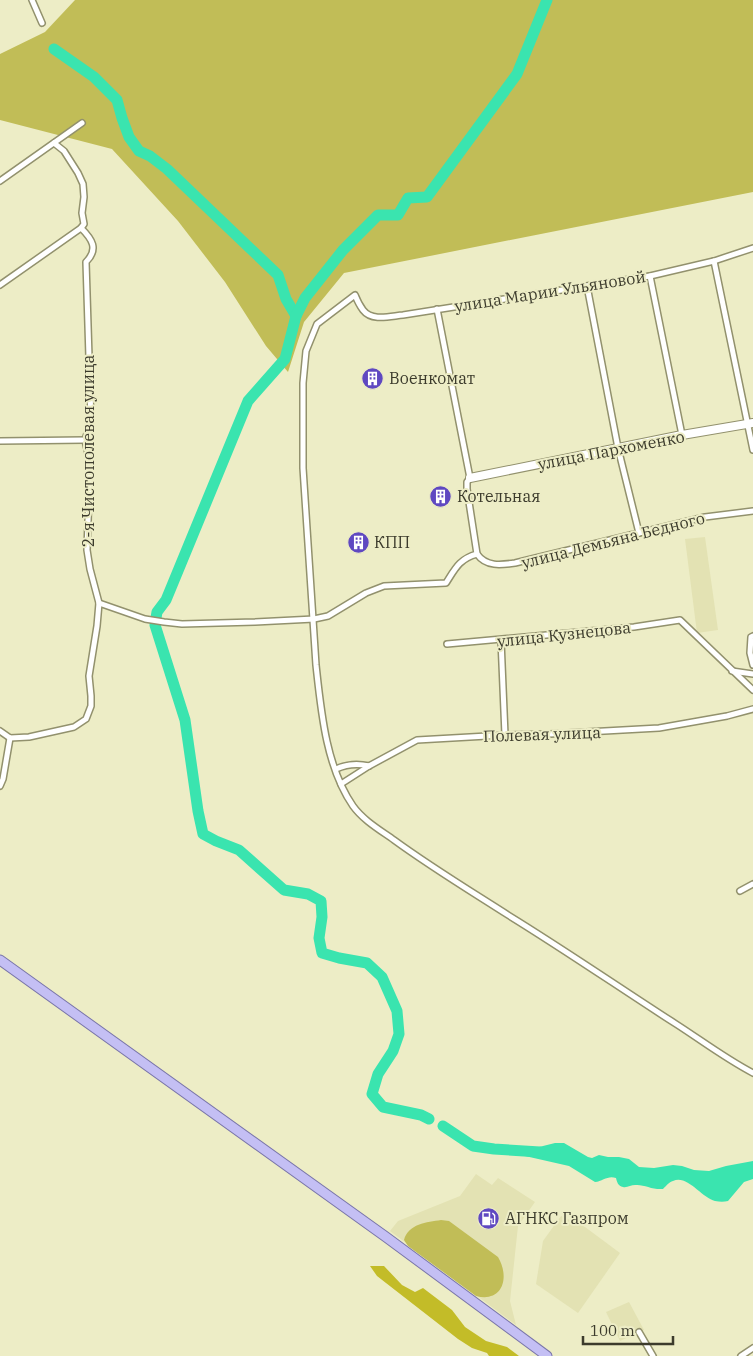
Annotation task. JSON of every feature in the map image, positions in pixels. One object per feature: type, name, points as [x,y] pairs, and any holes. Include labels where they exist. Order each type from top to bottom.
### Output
[{"type":"main road","points":[[0,960],[386,1237],[547,1356]]},
{"type":"street","points":[[32,0],[42,23]]},
{"type":"street","points":[[0,181],[82,123]]},
{"type":"street","points":[[0,285],[84,224],[82,212],[83,184],[64,151],[54,143]]},
{"type":"street","name":"2-я Чистополевая улица","points":[[10,738],[29,737],[74,727],[86,719],[91,706],[89,676],[99,603],[87,550],[90,463],[85,440],[91,421],[86,262],[91,257],[93,244],[90,237],[81,228]]},
{"type":"street","name":"улица Марии Ульяновой","points":[[314,619],[303,468],[303,383],[306,350],[317,324],[355,295],[368,316],[403,315],[650,276],[714,262],[753,248]]},
{"type":"street","points":[[714,262],[750,424],[753,450]]},
{"type":"street","points":[[650,276],[682,435]]},
{"type":"street","points":[[587,286],[618,448],[639,533]]},
{"type":"street","points":[[99,603],[145,619],[164,622],[182,624],[246,623],[314,619],[328,616],[384,586],[446,583],[460,562],[477,554],[467,489],[467,482],[470,478],[437,309]]},
{"type":"street","name":"улица Пархоменко","points":[[470,478],[682,435],[750,424]]},
{"type":"street","points":[[0,441],[85,440]]},
{"type":"street","name":"улица Демьяна Бедного","points":[[477,554],[485,562],[505,565],[705,517],[753,511]]},
{"type":"street","points":[[314,619],[316,664],[325,730],[341,784],[362,816],[425,863],[753,1073]]},
{"type":"street","name":"улица Кузнецова","points":[[448,644],[634,627],[680,620],[732,671]]},
{"type":"street","points":[[753,636],[751,636],[750,653],[753,665]]},
{"type":"street","points":[[501,640],[505,734]]},
{"type":"street","points":[[732,671],[753,674]]},
{"type":"street","points":[[732,671],[753,690]]},
{"type":"street","name":"Полевая улица","points":[[341,784],[369,766],[417,740],[505,734],[550,734],[659,728],[727,716],[753,709]]},
{"type":"street","points":[[0,731],[10,738],[3,779],[0,786]]},
{"type":"street","points":[[336,770],[347,765],[359,764],[369,766]]},
{"type":"street","points":[[740,890],[753,884]]},
{"type":"street","points":[[639,1332],[653,1356]]},
{"type":"street","points":[[741,1356],[753,1348]]},
{"type":"shaded area","points":[[75,0],[753,0],[753,192],[344,273],[304,322],[288,372],[266,346],[225,282],[178,221],[112,149],[0,120],[0,54],[45,32]]},
{"type":"shaded area","points":[[705,537],[718,630],[697,633],[685,539]]},
{"type":"shaded area","points":[[555,1143],[564,1143],[592,1158],[599,1155],[629,1159],[639,1167],[654,1168],[673,1165],[709,1171],[753,1161],[753,1179],[744,1182],[728,1201],[719,1202],[710,1199],[684,1181],[672,1182],[663,1189],[638,1185],[623,1187],[613,1177],[595,1182],[569,1166],[525,1156],[525,1152],[531,1149]]},
{"type":"shaded area","points":[[476,1174],[492,1185],[498,1178],[535,1202],[518,1226],[510,1301],[516,1325],[390,1231],[398,1221],[460,1196]]},
{"type":"shaded area","points":[[561,1216],[585,1227],[620,1253],[578,1313],[536,1284],[543,1241]]},
{"type":"shaded area","points":[[441,1220],[449,1221],[498,1257],[502,1265],[503,1280],[502,1287],[493,1296],[476,1296],[408,1246],[404,1240],[409,1230],[414,1227]]},
{"type":"shaded area","points":[[370,1266],[384,1266],[402,1285],[415,1292],[423,1288],[452,1310],[465,1327],[486,1341],[507,1347],[519,1356],[489,1356],[487,1353],[472,1348],[377,1276]]},
{"type":"shaded area","points":[[629,1302],[644,1330],[620,1341],[606,1312]]},
{"type":"waterway","points":[[156,618],[157,612],[166,600],[248,401],[285,359],[296,316],[305,298],[343,250],[378,215],[398,215],[408,198],[427,197],[517,74],[547,0]]},
{"type":"waterway","points":[[54,49],[94,77],[117,100],[129,137],[139,151],[150,156],[167,169],[278,275],[286,299],[296,316]]},
{"type":"waterway","points":[[155,625],[185,720],[203,834],[239,850],[284,890],[308,894],[321,901],[322,917],[319,938],[322,953],[367,963],[382,977],[397,1011],[399,1034],[393,1051],[378,1074],[372,1094],[383,1107],[421,1115],[429,1119]]},
{"type":"waterway","points":[[443,1126],[473,1146],[540,1152]]},
{"type":"place","name":"Военкомат","points":[[373,378]]},
{"type":"place","name":"Котельная","points":[[441,496]]},
{"type":"place","name":"КПП","points":[[358,542]]},
{"type":"place","name":"АГНКС Газпром","points":[[489,1218]]}]
